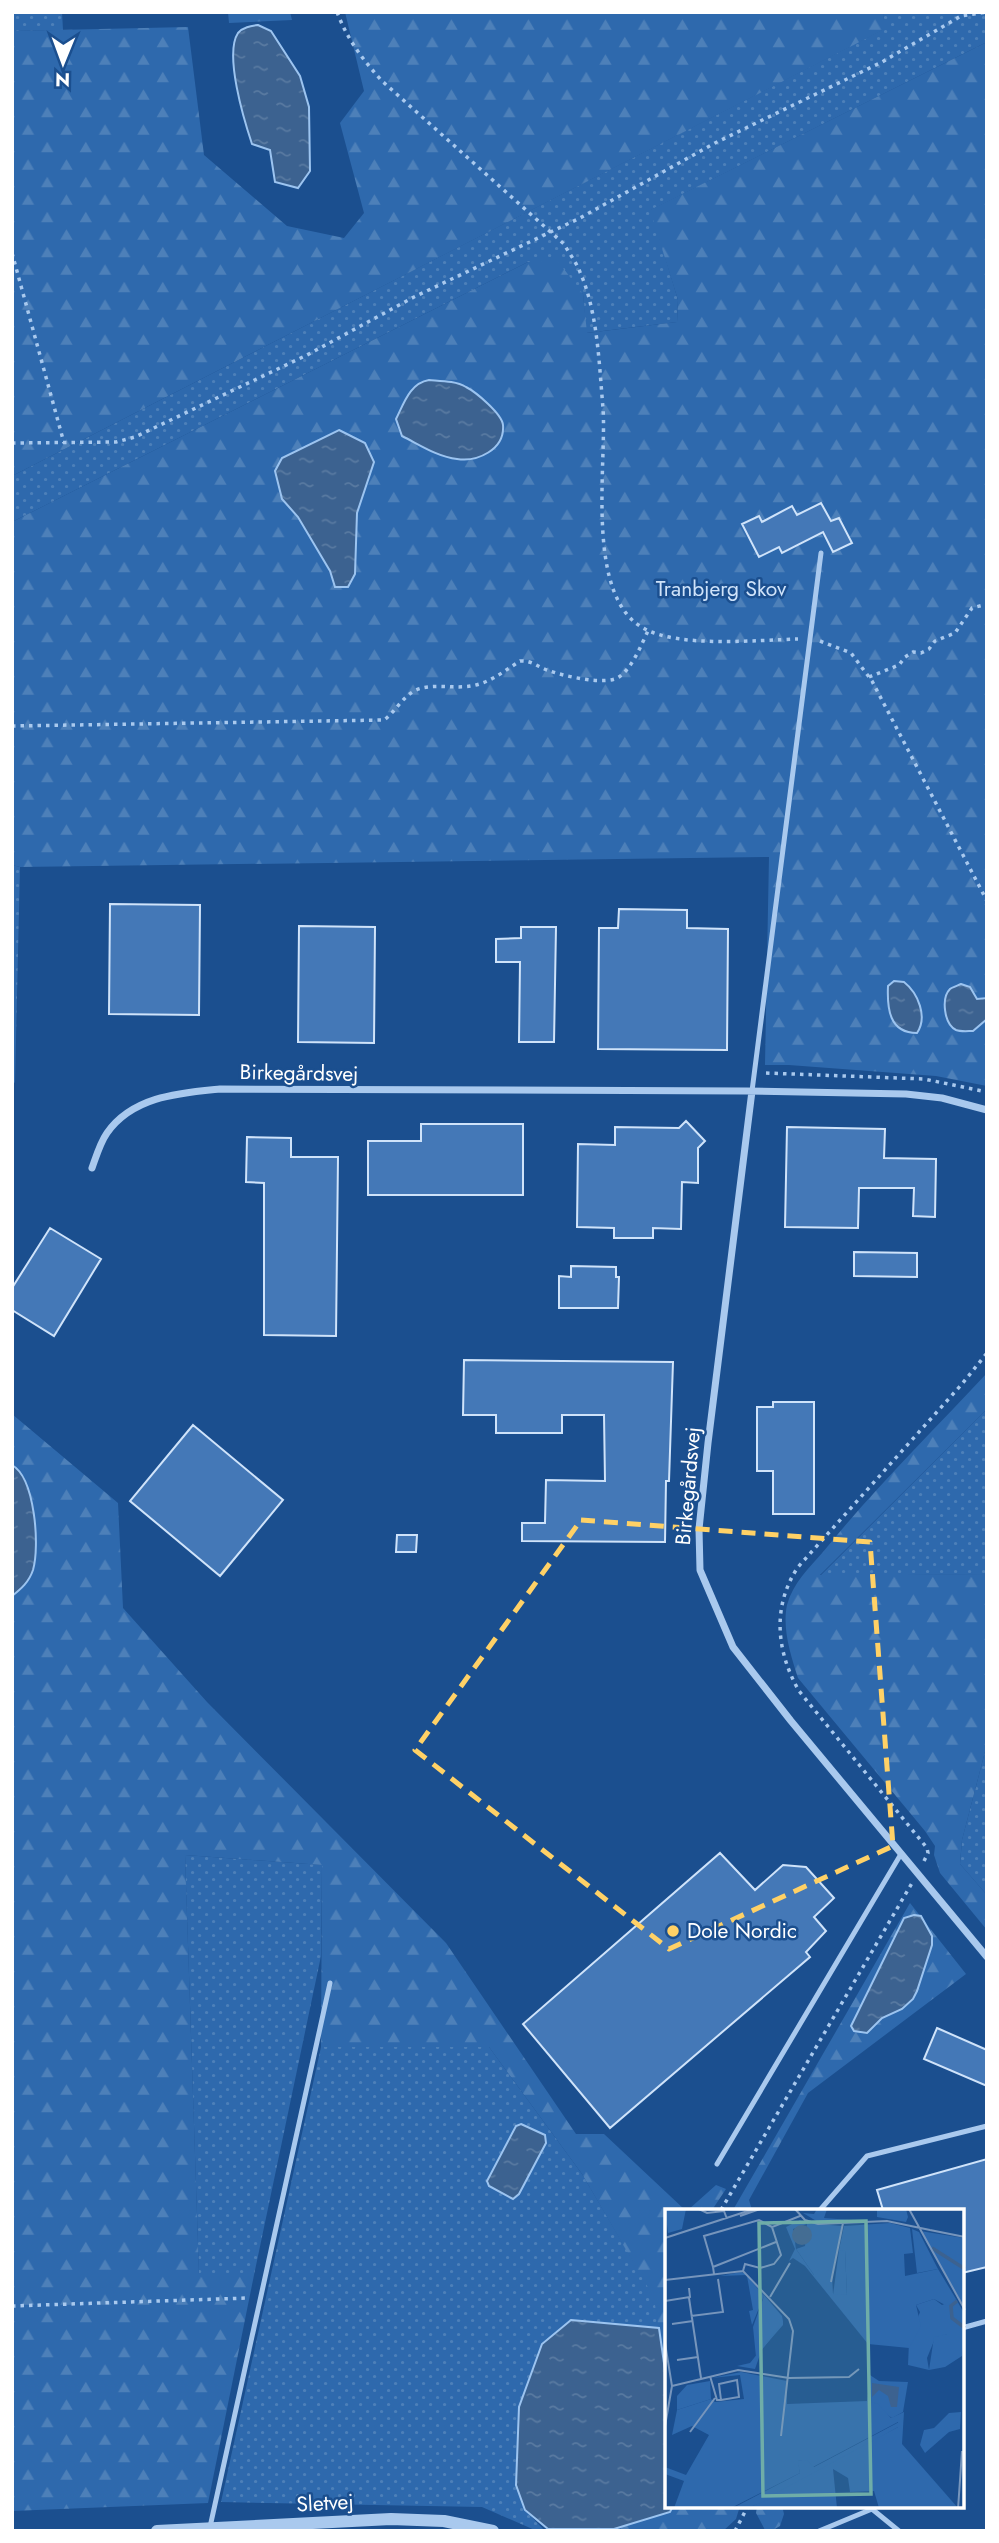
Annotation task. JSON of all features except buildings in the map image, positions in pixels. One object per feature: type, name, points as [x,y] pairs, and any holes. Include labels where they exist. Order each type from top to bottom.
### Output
[{"type":"street","name":"Birkegårdsvej","points":[[92,1168],[106,1133],[127,1112],[155,1099],[186,1092],[220,1089],[906,1094],[942,1098],[987,1110]]},
{"type":"street","name":"Birkegårdsvej","points":[[752,1091],[706,1455],[699,1530],[699,1570],[733,1647],[987,1957]]},
{"type":"street","name":"Sletvej","points":[[157,2531],[391,2519],[444,2521],[494,2531]]},
{"type":"lane","points":[[752,1091],[821,553]]},
{"type":"lane","points":[[717,2164],[901,1854]]},
{"type":"lane","points":[[210,2528],[330,1983]]},
{"type":"lane","points":[[821,2209],[867,2156],[987,2126]]},
{"type":"lane","points":[[964,2327],[987,2321]]},
{"type":"lane","points":[[819,2531],[870,2508]]},
{"type":"lane","points":[[873,2508],[900,2531]]},
{"type":"path","points":[[337,12],[344,32],[382,81],[564,244],[580,272],[593,318],[603,411],[601,534],[611,583],[623,609],[642,628],[660,636],[712,640],[808,638],[850,653],[869,677],[987,901]]},
{"type":"path","points":[[12,443],[116,442],[135,437],[307,355],[414,297],[580,218],[715,143],[882,62],[961,16],[987,12]]},
{"type":"path","points":[[12,253],[64,443]]},
{"type":"path","points":[[869,677],[900,664],[913,652],[921,653],[929,649],[935,641],[955,633],[972,608],[987,604]]},
{"type":"path","points":[[12,726],[384,720],[403,699],[416,690],[488,682],[520,661],[533,663],[569,678],[610,680],[619,677],[634,658],[648,631]]},
{"type":"path","points":[[755,1073],[924,1079],[987,1092]]},
{"type":"path","points":[[722,2209],[928,1853],[927,1848],[793,1681],[781,1644],[781,1610],[790,1580],[806,1558],[987,1353]]},
{"type":"path","points":[[12,2306],[261,2297]]},
{"type":"path","points":[[734,2531],[747,2508]]},
{"type":"highlighted area","points":[[581,1520],[870,1542],[893,1846],[669,1949],[415,1750]]},
{"type":"green space","points":[[12,12],[62,12],[63,30],[12,31]]},
{"type":"green space","points":[[228,12],[290,12],[292,20],[229,23]]},
{"type":"green space","points":[[345,12],[884,12],[883,30],[12,476],[12,31],[188,27],[204,155],[287,226],[344,238],[364,213],[340,123],[364,91]]},
{"type":"green space","points":[[884,12],[987,12],[987,42],[651,210],[678,300],[677,322],[586,333],[583,294],[528,262],[12,522],[12,476],[882,30]]},
{"type":"green space","name":"Tranbjerg Skov","points":[[987,42],[987,998],[977,999],[970,987],[946,998],[946,1003],[949,1022],[956,1029],[973,1031],[987,1019],[987,1086],[936,1076],[765,1065],[769,857],[12,865],[12,522],[528,262],[557,260],[583,294],[587,333],[677,322],[678,300],[650,210]],"holes":[[[303,449],[374,462],[357,513],[355,574],[335,587],[313,540],[282,499],[282,458]]]},
{"type":"green space","points":[[12,865],[20,867],[15,1082],[12,1086]]},
{"type":"green space","points":[[987,1373],[987,1409],[820,1575],[987,1574],[987,1744],[962,1840],[960,1864],[987,1895],[987,1930],[940,1873],[934,1855],[935,1846],[925,1831],[798,1678],[788,1642],[786,1614],[790,1597],[802,1576],[883,1483]]},
{"type":"green space","points":[[987,1409],[987,1574],[820,1576]]},
{"type":"green space","points":[[12,1414],[118,1503],[123,1608],[207,1702],[446,1943],[576,2134],[604,2134],[684,2209],[665,2209],[665,2370],[654,2298],[582,2174],[489,2047],[321,2047],[322,1865],[185,1855],[199,2274],[254,2275],[208,2503],[12,2511]]},
{"type":"green space","points":[[987,1744],[987,1895],[960,1864],[962,1840]]},
{"type":"green space","points":[[185,1855],[322,1865],[321,1956],[254,2275],[199,2275]]},
{"type":"green space","points":[[910,1903],[966,1974],[808,2093],[749,2200],[752,2209],[734,2209]]},
{"type":"green space","points":[[321,2047],[489,2047],[582,2174],[655,2298],[659,2328],[571,2320],[519,2407],[516,2485],[525,2510],[545,2531],[537,2531],[482,2507],[221,2502]]},
{"type":"green space","points":[[716,2185],[726,2189],[713,2209],[689,2209]]},
{"type":"green space","points":[[672,2508],[739,2508],[736,2519],[723,2531],[548,2529],[614,2529],[670,2512]]},
{"type":"green space","points":[[757,2508],[782,2508],[784,2514],[780,2526],[765,2530],[756,2513]]},
{"type":"water","points":[[258,25],[271,31],[300,76],[309,107],[310,171],[298,188],[275,182],[270,150],[252,144],[240,104],[234,71],[234,43],[240,31]]},
{"type":"water","points":[[429,380],[462,385],[493,409],[503,425],[495,448],[481,456],[457,459],[436,453],[402,436],[396,419],[412,389]]},
{"type":"water","points":[[339,430],[365,443],[374,462],[357,513],[355,574],[348,587],[335,587],[330,571],[298,517],[282,499],[275,471],[282,458]]},
{"type":"water","points":[[894,981],[904,982],[917,999],[922,1020],[917,1033],[901,1029],[892,1018],[888,1003],[888,986]]},
{"type":"water","points":[[961,984],[970,987],[977,999],[987,998],[987,1019],[973,1031],[956,1030],[946,1017],[947,993]]},
{"type":"water","points":[[12,1465],[20,1472],[31,1498],[36,1545],[33,1570],[24,1585],[12,1596]]},
{"type":"water","points":[[921,1916],[932,1936],[932,1945],[913,1999],[902,2009],[882,2018],[867,2033],[854,2031],[851,2026],[904,1918]]},
{"type":"water","points":[[521,2124],[545,2135],[546,2143],[519,2194],[513,2199],[489,2186],[487,2181],[516,2126]]},
{"type":"water","points":[[571,2320],[659,2328],[665,2370],[665,2508],[672,2508],[670,2512],[614,2529],[548,2529],[525,2510],[516,2485],[519,2407],[542,2344]]},
{"type":"place","name":"Dole Nordic","points":[[673,1931]]}]
